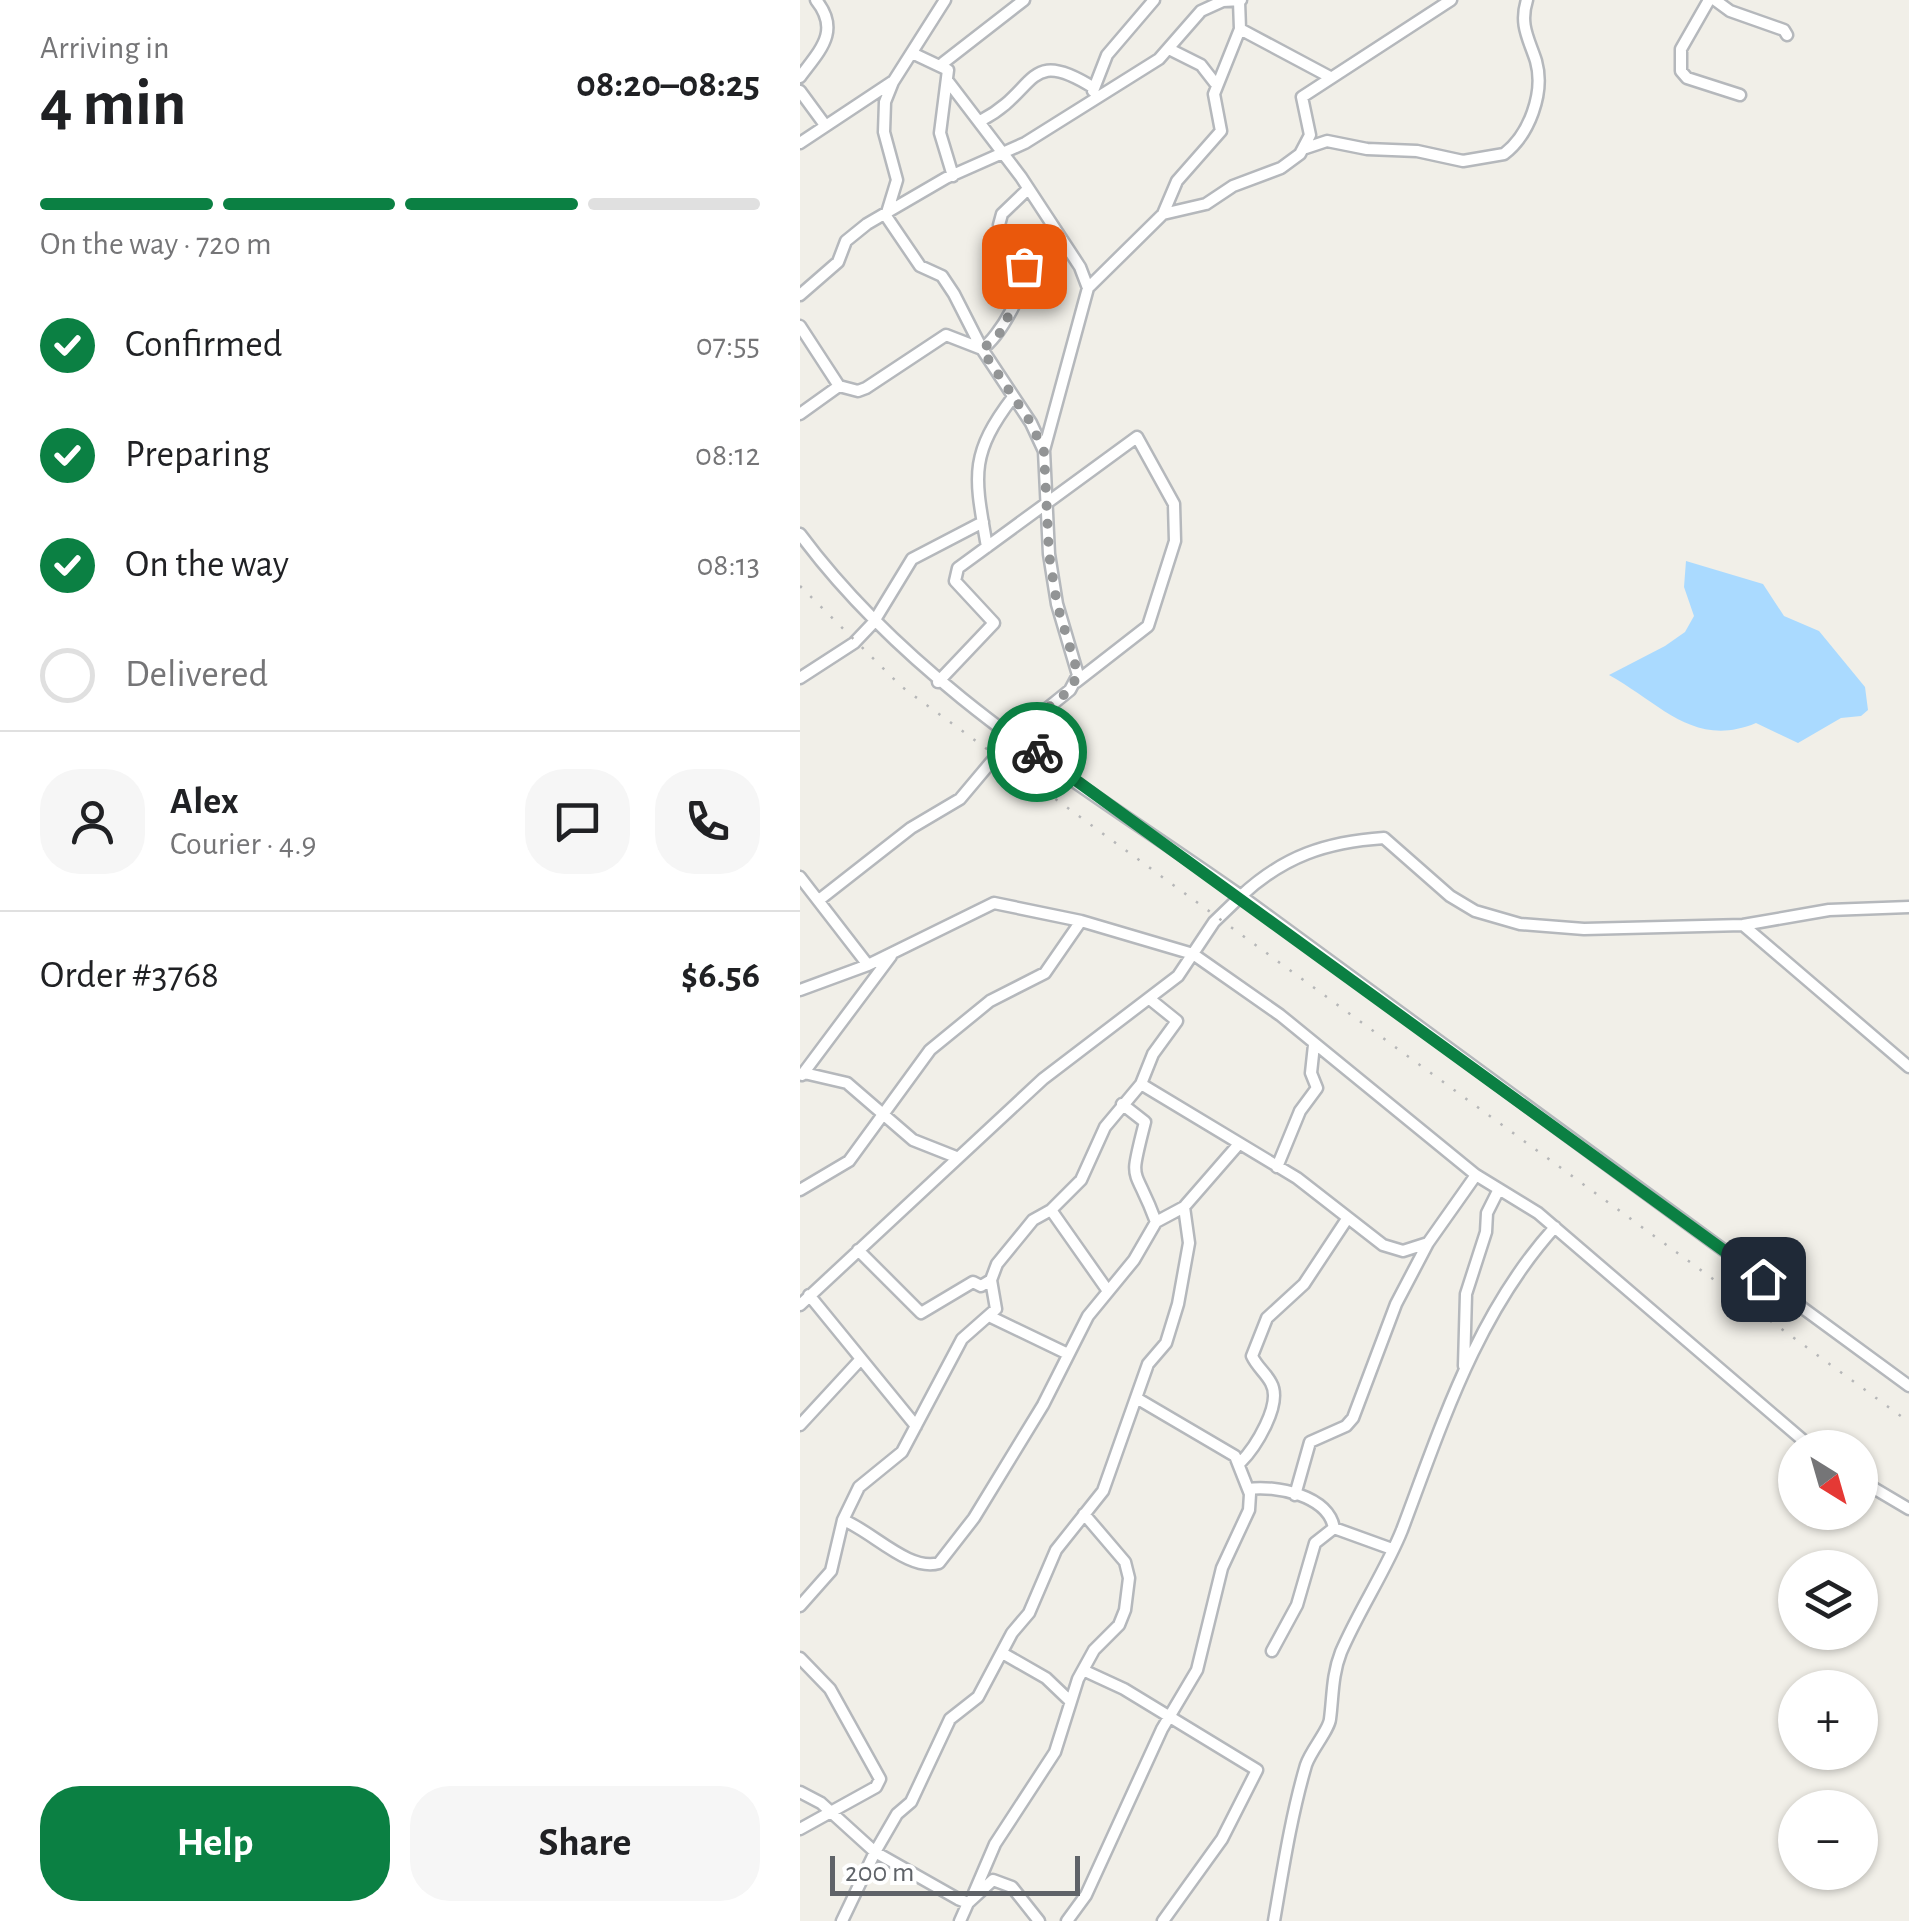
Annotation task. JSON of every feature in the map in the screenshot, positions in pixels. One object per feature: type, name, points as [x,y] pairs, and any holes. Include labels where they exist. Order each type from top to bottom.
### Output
[{"type":"street","points":[[800,77],[829,34],[828,21],[816,0]]},
{"type":"street","points":[[886,216],[897,180],[883,117],[893,82],[945,0]]},
{"type":"street","points":[[953,176],[940,133],[947,67],[1024,0]]},
{"type":"street","points":[[1093,92],[1107,54],[1154,0]]},
{"type":"street","points":[[800,295],[838,262],[846,242],[856,232],[953,176],[1004,154],[1093,92],[1171,50],[1200,10],[1240,0],[1240,29],[1215,83],[1213,100],[1221,131],[1177,181],[1163,214],[1088,288],[1044,452],[1049,554],[1057,604],[1078,674],[1075,683]]},
{"type":"street","points":[[1306,148],[1309,126],[1300,100],[1452,0]]},
{"type":"street","points":[[1163,214],[1206,204],[1233,186],[1281,168],[1306,148],[1327,141],[1367,149],[1407,149],[1464,162],[1504,154],[1534,116],[1537,68],[1524,38],[1527,0]]},
{"type":"street","points":[[1740,94],[1687,78],[1681,71],[1682,49],[1712,0],[1730,11],[1784,30],[1787,35]]},
{"type":"street","points":[[1240,29],[1330,77]]},
{"type":"street","points":[[1171,50],[1200,65],[1215,83]]},
{"type":"street","points":[[912,53],[947,67],[1076,260],[1088,288]]},
{"type":"street","points":[[982,120],[1000,110],[1039,71],[1049,68],[1070,73],[1093,92]]},
{"type":"street","points":[[800,143],[893,82]]},
{"type":"street","points":[[800,90],[825,125]]},
{"type":"street","points":[[982,350],[1004,329],[1023,280],[1024,266],[999,224],[1002,214],[1028,189]]},
{"type":"street","points":[[886,216],[920,266],[942,276],[1044,452]]},
{"type":"street","points":[[800,326],[839,386],[858,391],[946,335],[982,350]]},
{"type":"street","points":[[800,414],[839,386]]},
{"type":"street","points":[[987,547],[980,452],[988,431],[1013,397]]},
{"type":"street","points":[[819,900],[911,828],[960,799],[1013,736],[1148,626],[1175,540],[1174,504],[1137,438],[1049,505],[962,563],[956,581],[994,622],[938,682]]},
{"type":"street","points":[[800,678],[840,656],[873,623],[912,558],[983,522]]},
{"type":"street","points":[[800,534],[873,623],[938,682],[1241,896],[1909,1386]]},
{"type":"street","points":[[916,1426],[861,1359],[804,1300],[1057,1067],[1178,976],[1214,922],[1241,896],[1300,853],[1320,846],[1384,838],[1450,896],[1475,911],[1520,924],[1584,930],[1743,924],[1829,910],[1909,907]]},
{"type":"street","points":[[800,876],[868,965]]},
{"type":"street","points":[[800,990],[868,965],[988,904],[1004,903],[1081,921],[1192,954],[1280,1015],[1476,1174],[1555,1227],[1791,1430]]},
{"type":"street","points":[[800,1190],[849,1161],[930,1050],[990,1000],[1044,973],[1081,921]]},
{"type":"street","points":[[1743,924],[1909,1067]]},
{"type":"street","points":[[802,1074],[894,952]]},
{"type":"street","points":[[858,1250],[921,1313],[974,1282],[981,1286],[990,1280],[997,1264],[1025,1229],[1051,1210],[1080,1180],[1105,1126],[1141,1084],[1153,1054],[1177,1021],[1151,1000]]},
{"type":"street","points":[[1277,1166],[1300,1112],[1317,1088],[1311,1073],[1314,1045]]},
{"type":"street","points":[[818,1052],[832,1076],[913,1140],[956,1157]]},
{"type":"street","points":[[802,1074],[832,1076]]},
{"type":"street","points":[[1141,1084],[1277,1166],[1393,1250],[1428,1243]]},
{"type":"street","points":[[1122,1104],[1146,1122],[1132,1162],[1133,1176],[1156,1222]]},
{"type":"street","points":[[843,1520],[867,1530],[919,1565],[939,1564],[974,1518],[1043,1405],[1068,1354],[1156,1222],[1184,1207],[1238,1145]]},
{"type":"street","points":[[1295,1495],[1310,1442],[1342,1428],[1353,1418],[1366,1378],[1382,1352],[1388,1321],[1428,1243],[1476,1174]]},
{"type":"street","points":[[1464,1368],[1466,1294],[1486,1232],[1486,1214],[1499,1189]]},
{"type":"street","points":[[842,1921],[897,1814],[911,1802],[950,1720],[970,1708],[1004,1654],[1012,1633],[1029,1614],[1056,1550],[1103,1491],[1148,1364],[1166,1343],[1178,1304],[1190,1242],[1184,1207]]},
{"type":"street","points":[[1051,1210],[1108,1292]]},
{"type":"street","points":[[1240,1463],[1258,1437],[1272,1402],[1271,1381],[1252,1356],[1262,1325],[1304,1284],[1347,1219]]},
{"type":"street","points":[[1274,1921],[1279,1881],[1306,1765],[1331,1717],[1332,1685],[1341,1654],[1392,1549],[1464,1368],[1532,1253],[1555,1227]]},
{"type":"street","points":[[800,1606],[831,1571],[843,1520],[859,1487],[902,1452],[962,1338],[991,1318],[998,1300],[990,1280]]},
{"type":"street","points":[[991,1318],[1068,1354]]},
{"type":"street","points":[[800,1425],[861,1359]]},
{"type":"street","points":[[1067,1921],[1086,1895],[1168,1717],[1196,1670],[1222,1568],[1249,1510],[1240,1463],[1225,1448],[1138,1399]]},
{"type":"street","points":[[1248,1489],[1272,1486],[1295,1495],[1325,1510],[1334,1528],[1392,1549]]},
{"type":"street","points":[[1878,1491],[1909,1509]]},
{"type":"street","points":[[960,1921],[995,1844],[1055,1752],[1068,1700],[1094,1650],[1120,1625],[1129,1578],[1119,1551],[1084,1514]]},
{"type":"street","points":[[1272,1651],[1297,1605],[1315,1543],[1334,1528]]},
{"type":"street","points":[[1004,1654],[1046,1678],[1068,1700]]},
{"type":"street","points":[[800,1658],[830,1689],[879,1771],[876,1787],[800,1830]]},
{"type":"street","points":[[1085,1672],[1168,1717],[1258,1774],[1227,1822],[1222,1839],[1163,1921]]},
{"type":"street","points":[[800,1792],[875,1852],[971,1898]]},
{"type":"street","points":[[971,1898],[993,1880],[1012,1887],[1040,1921]]},
{"type":"water","points":[[1686,561],[1763,584],[1784,616],[1819,631],[1865,687],[1868,710],[1861,716],[1841,718],[1798,743],[1756,723],[1734,730],[1696,727],[1609,675],[1685,632],[1694,616],[1684,587]]},
{"type":"railway","points":[[800,586],[902,687],[1909,1422]]},
{"type":"way so far","points":[[1024,266],[1023,280],[1004,329],[982,350],[1031,423],[1044,452],[1049,554],[1057,604],[1078,674],[1070,690],[1013,736],[1037,752]]},
{"type":"route","points":[[1037,752],[1241,896],[1763,1279]]}]
